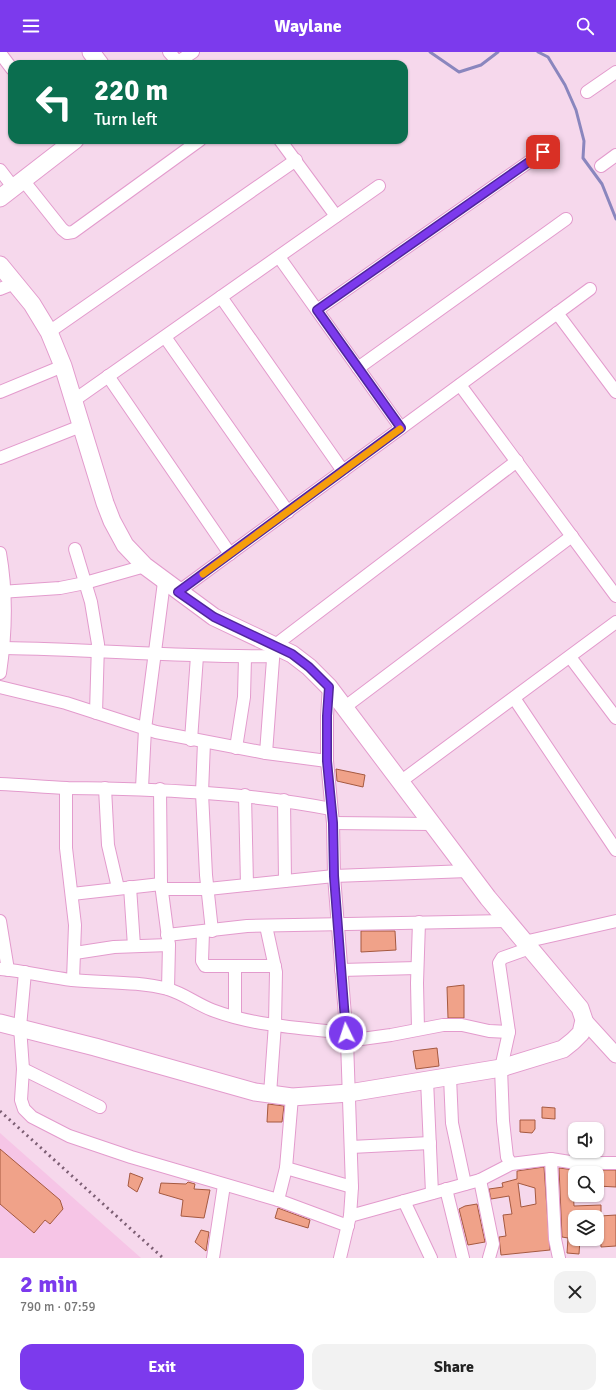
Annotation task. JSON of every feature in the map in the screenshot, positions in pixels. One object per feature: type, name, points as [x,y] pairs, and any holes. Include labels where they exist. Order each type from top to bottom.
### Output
[{"type":"main road","points":[[0,198],[67,144]]},
{"type":"main road","points":[[0,265],[8,286],[32,304],[49,332],[63,366],[112,522],[125,545],[145,566],[178,592],[214,617],[273,651],[292,654],[309,667],[329,687],[507,921],[580,1008],[584,1020],[581,1033],[562,1049],[501,1068],[349,1093],[292,1097],[255,1092],[20,1027],[0,1023]]},
{"type":"street","points":[[181,60],[193,52]]},
{"type":"street","points":[[0,53],[8,64]]},
{"type":"street","points":[[587,92],[616,72]]},
{"type":"street","points":[[0,170],[18,183],[67,233],[73,232],[194,144]]},
{"type":"street","points":[[283,144],[336,216]]},
{"type":"street","points":[[317,310],[543,152]]},
{"type":"street","points":[[601,166],[616,155]]},
{"type":"street","points":[[49,332],[296,160]]},
{"type":"street","points":[[74,401],[379,186]]},
{"type":"street","points":[[358,368],[566,219]]},
{"type":"street","points":[[279,256],[401,428]]},
{"type":"street","points":[[178,592],[590,289]]},
{"type":"street","points":[[222,297],[343,471]]},
{"type":"street","points":[[557,313],[616,392]]},
{"type":"street","points":[[165,337],[288,512]]},
{"type":"street","points":[[0,392],[63,366]]},
{"type":"street","points":[[108,376],[230,554]]},
{"type":"street","points":[[460,385],[616,596]]},
{"type":"street","points":[[0,458],[81,426]]},
{"type":"street","points":[[4,648],[98,650],[197,656],[245,657],[273,651],[517,461]]},
{"type":"street","points":[[344,707],[572,536]]},
{"type":"street","points":[[75,549],[91,602],[98,650],[96,713]]},
{"type":"street","points":[[0,553],[3,592],[4,648],[0,673]]},
{"type":"street","points":[[3,592],[25,592],[85,583],[145,566]]},
{"type":"street","points":[[142,788],[145,729],[164,582]]},
{"type":"street","points":[[400,782],[616,622]]},
{"type":"street","points":[[266,753],[273,651]]},
{"type":"street","points":[[191,740],[197,656]]},
{"type":"street","points":[[236,748],[244,697],[245,657]]},
{"type":"street","points":[[570,657],[616,718]]},
{"type":"street","points":[[0,687],[21,693],[36,694],[145,729],[191,740],[266,753],[327,761]]},
{"type":"street","points":[[329,687],[327,716],[327,761],[333,823],[334,876],[346,1037],[352,1187],[349,1221],[340,1258]]},
{"type":"street","points":[[514,698],[616,850]]},
{"type":"street","points":[[204,742],[202,793],[208,889],[207,931],[203,964],[205,966],[275,966]]},
{"type":"street","points":[[0,784],[66,788],[142,788],[245,795],[284,800],[331,809]]},
{"type":"street","points":[[66,788],[66,848],[76,925],[72,980]]},
{"type":"street","points":[[105,788],[108,845],[124,887],[134,946]]},
{"type":"street","points":[[160,789],[162,886],[168,940],[168,989]]},
{"type":"street","points":[[245,795],[246,886]]},
{"type":"street","points":[[284,800],[285,881]]},
{"type":"street","points":[[333,823],[432,824]]},
{"type":"street","points":[[72,894],[124,887],[162,886],[208,889],[334,876],[468,871]]},
{"type":"street","points":[[0,921],[4,969],[72,980],[130,983],[168,989],[184,995],[212,1010],[235,1016],[346,1037],[390,1035],[443,1025],[462,1025],[490,1031],[509,1032]]},
{"type":"street","points":[[75,953],[114,947],[134,946],[207,931],[266,926],[507,921]]},
{"type":"street","points":[[511,1164],[508,1157],[503,1121],[501,1068],[509,1032],[500,978],[500,959],[527,945],[616,921]]},
{"type":"street","points":[[418,1029],[417,968],[419,922]]},
{"type":"street","points":[[266,926],[275,966],[275,1024],[270,1094]]},
{"type":"street","points":[[235,966],[235,1016]]},
{"type":"street","points":[[341,970],[417,968]]},
{"type":"street","points":[[25,972],[20,1027],[23,1070],[21,1100],[24,1109],[32,1117],[69,1136],[131,1157],[349,1221],[404,1201],[480,1180],[511,1164],[551,1159],[576,1163],[616,1163]]},
{"type":"street","points":[[584,1020],[616,1055]]},
{"type":"street","points":[[23,1070],[100,1107]]},
{"type":"street","points":[[450,1077],[452,1123],[465,1184]]},
{"type":"street","points":[[427,1080],[432,1193]]},
{"type":"street","points":[[278,1200],[286,1168],[292,1097]]},
{"type":"street","points":[[351,1147],[430,1143]]},
{"type":"street","points":[[551,1159],[554,1239],[559,1258]]},
{"type":"street","points":[[286,1168],[352,1187]]},
{"type":"street","points":[[480,1180],[493,1244],[489,1258]]},
{"type":"street","points":[[213,1258],[224,1185]]},
{"type":"street","points":[[446,1189],[463,1258]]},
{"type":"street","points":[[404,1201],[431,1258]]},
{"type":"shaded area","points":[[0,1133],[141,1258],[0,1258]]},
{"type":"building","points":[[336,769],[365,775],[363,787],[337,781]]},
{"type":"building","points":[[361,931],[395,931],[396,950],[361,952]]},
{"type":"building","points":[[464,985],[464,1018],[448,1018],[447,987]]},
{"type":"building","points":[[437,1048],[439,1066],[416,1069],[413,1051]]},
{"type":"building","points":[[268,1104],[284,1106],[282,1122],[267,1122]]},
{"type":"building","points":[[542,1107],[555,1108],[555,1119],[542,1118]]},
{"type":"building","points":[[520,1120],[535,1120],[535,1129],[532,1133],[520,1132]]},
{"type":"building","points":[[0,1149],[60,1200],[63,1209],[50,1224],[45,1220],[34,1233],[0,1204]]},
{"type":"building","points":[[544,1167],[550,1250],[501,1255],[499,1237],[506,1236],[503,1215],[512,1214],[509,1196],[491,1199],[489,1189],[503,1187],[502,1183],[517,1179],[517,1171]],"holes":[[[518,1183],[535,1188],[536,1204],[521,1207]]]},
{"type":"building","points":[[559,1168],[568,1169],[568,1202],[574,1202],[574,1206],[601,1205],[601,1210],[568,1210],[568,1238],[562,1237]]},
{"type":"building","points":[[604,1170],[616,1170],[616,1187],[604,1186]]},
{"type":"building","points":[[130,1173],[143,1178],[137,1192],[128,1186]]},
{"type":"building","points":[[188,1182],[195,1184],[194,1189],[210,1190],[204,1218],[181,1216],[183,1200],[159,1193],[161,1183],[186,1184]]},
{"type":"building","points":[[477,1204],[485,1242],[468,1245],[459,1209],[465,1206]]},
{"type":"building","points":[[278,1208],[310,1220],[308,1228],[275,1218]]},
{"type":"building","points":[[616,1215],[616,1246],[601,1247],[604,1246],[604,1216]]},
{"type":"building","points":[[201,1230],[209,1232],[206,1251],[195,1242]]},
{"type":"building","points":[[568,1238],[568,1246],[580,1246],[579,1254],[567,1253]]},
{"type":"waterway","points":[[430,52],[459,72],[481,65],[498,52]]},
{"type":"waterway","points":[[538,52],[548,57],[565,85],[576,110],[584,141],[583,158],[602,184],[616,219]]},
{"type":"railway","points":[[0,1111],[163,1258]]},
{"type":"slow traffic","points":[[203,574],[400,429]]},
{"type":"route","points":[[346,1033],[334,876],[333,823],[327,761],[327,716],[329,687],[309,667],[292,654],[214,617],[178,592],[401,428],[317,310],[543,152]]}]
